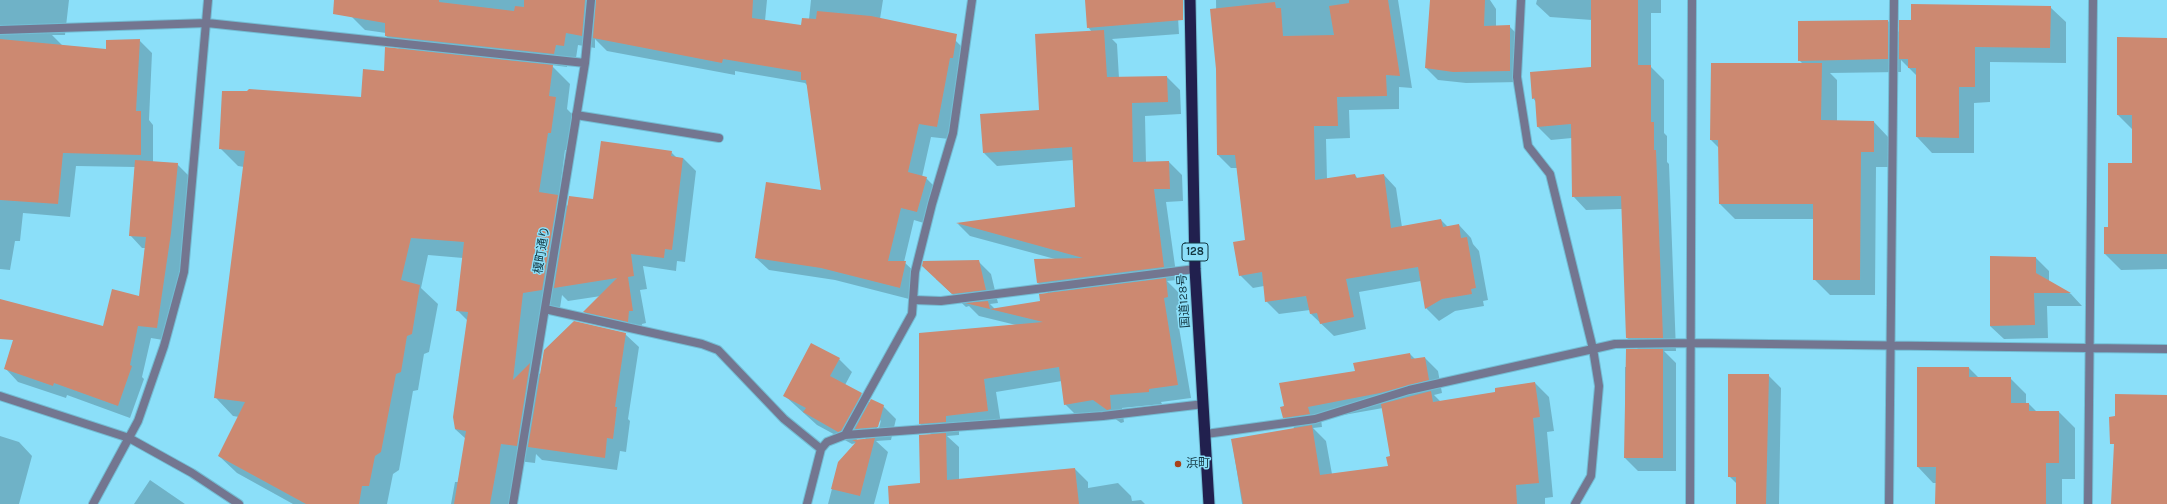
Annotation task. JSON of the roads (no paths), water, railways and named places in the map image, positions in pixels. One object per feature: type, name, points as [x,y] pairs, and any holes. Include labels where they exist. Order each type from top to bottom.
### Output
[{"type":"highway","name":"国道128号","points":[[1190,0],[1195,269],[1209,504]]},
{"type":"street","points":[[92,504],[138,421],[164,346],[184,272],[208,0]]},
{"type":"street","name":"榎町通り","points":[[513,504],[585,63],[591,0]]},
{"type":"street","points":[[845,435],[908,322],[914,300],[915,272],[932,204],[953,133],[972,0]]},
{"type":"street","points":[[1521,0],[1517,77],[1528,146],[1550,174],[1593,350],[1599,386],[1591,476],[1575,504]]},
{"type":"street","points":[[1690,504],[1692,0]]},
{"type":"street","points":[[1888,504],[1894,0]]},
{"type":"street","points":[[2088,504],[2093,0]]},
{"type":"street","points":[[0,30],[207,23],[585,63]]},
{"type":"street","points":[[576,115],[719,138]]},
{"type":"street","points":[[914,300],[941,301],[1195,269]]},
{"type":"street","points":[[545,309],[702,344],[718,350],[784,419],[821,449]]},
{"type":"street","points":[[1206,434],[1315,419],[1409,390],[1615,344],[1691,343],[2167,349]]},
{"type":"street","points":[[0,396],[129,438],[192,473],[239,504]]},
{"type":"street","points":[[808,504],[821,449],[827,442],[845,435],[1102,416],[1204,404]]},
{"type":"place","name":"浜町","points":[[1178,464]]}]
